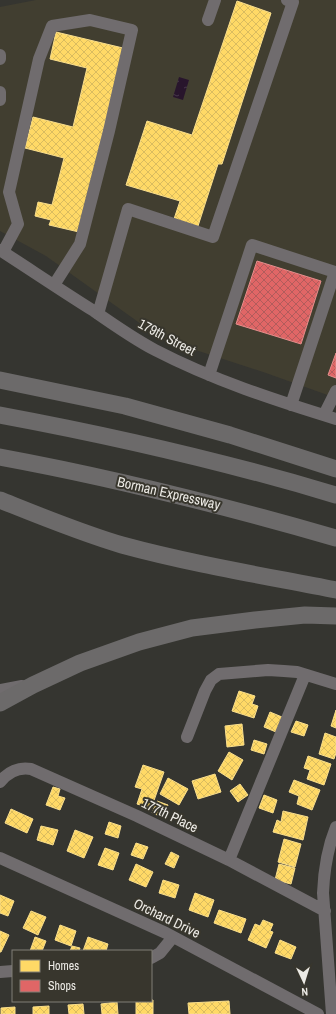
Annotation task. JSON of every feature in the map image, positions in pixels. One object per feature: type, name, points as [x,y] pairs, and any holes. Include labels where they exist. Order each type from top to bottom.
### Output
[{"type":"highway","points":[[5,380],[125,406],[230,435],[336,469]]},
{"type":"highway","points":[[0,415],[178,452],[293,482],[336,495]]},
{"type":"highway","name":"Borman Expressway","points":[[0,457],[47,465],[170,493],[247,512],[336,538]]},
{"type":"highway","points":[[0,500],[42,517],[122,545],[202,564],[336,590]]},
{"type":"highway","points":[[0,702],[33,684],[80,663],[139,642],[192,628],[306,615],[336,616]]},
{"type":"street","points":[[208,20],[214,0]]},
{"type":"street","points":[[98,314],[128,209],[213,237],[292,2],[287,0]]},
{"type":"street","points":[[2,251],[18,224],[9,192],[39,59],[52,26],[90,20],[132,30],[109,131],[80,244],[54,285]]},
{"type":"street","points":[[0,54],[0,59]]},
{"type":"street","points":[[0,92],[0,100]]},
{"type":"street","points":[[209,375],[252,245],[335,272],[291,405]]},
{"type":"street","name":"179th Street","points":[[2,251],[153,349],[181,363],[233,385],[336,419]]},
{"type":"street","points":[[324,415],[336,391]]},
{"type":"street","points":[[187,737],[205,691],[215,676],[223,673],[268,670],[284,671],[305,675],[336,684]]},
{"type":"street","points":[[229,860],[305,675]]},
{"type":"street","points":[[0,690],[33,684]]},
{"type":"street","name":"177th Place","points":[[0,782],[12,772],[22,768],[31,769],[137,816],[229,860],[325,911]]},
{"type":"street","points":[[332,1014],[324,875],[325,859],[329,843],[336,827]]},
{"type":"street","name":"Orchard Drive","points":[[0,858],[173,937],[318,1014]]},
{"type":"street","points":[[152,957],[160,953],[173,937]]},
{"type":"street","points":[[0,972],[12,971]]},
{"type":"shaded area","points":[[36,0],[336,0],[336,398],[162,339],[46,256],[0,231],[0,7]]},
{"type":"water","points":[[179,77],[189,80],[183,100],[173,97]]},
{"type":"building: Homes","points":[[237,1],[271,13],[222,164],[218,164],[198,226],[174,219],[180,201],[126,185],[147,121],[192,135]]},
{"type":"building: Homes","points":[[56,32],[123,48],[79,232],[49,225],[51,220],[35,216],[38,202],[52,205],[64,158],[25,148],[33,117],[73,127],[87,68],[50,59]]},
{"type":"building: Homes","points":[[239,691],[255,696],[252,704],[258,706],[254,718],[232,711]]},
{"type":"building: Homes","points":[[336,710],[336,728],[331,726]]},
{"type":"building: Homes","points":[[270,712],[282,717],[276,732],[264,727]]},
{"type":"building: Homes","points":[[296,721],[308,725],[304,736],[291,732]]},
{"type":"building: Homes","points":[[242,724],[244,745],[227,747],[225,726]]},
{"type":"building: Homes","points":[[325,733],[336,737],[336,753],[334,759],[319,754]]},
{"type":"building: Homes","points":[[254,740],[267,744],[264,754],[251,750]]},
{"type":"building: Homes","points":[[229,752],[243,760],[232,780],[218,771]]},
{"type":"building: Homes","points":[[308,756],[331,764],[324,785],[307,779],[310,770],[304,768]]},
{"type":"building: Homes","points":[[143,765],[164,772],[151,809],[137,804],[142,789],[135,787]]},
{"type":"building: Homes","points":[[215,774],[221,792],[198,799],[192,781]]},
{"type":"building: Homes","points":[[168,778],[188,789],[179,805],[160,794]]},
{"type":"building: Homes","points":[[294,780],[320,790],[312,810],[297,804],[299,796],[289,792]]},
{"type":"building: Homes","points":[[240,784],[248,795],[238,802],[230,791]]},
{"type":"building: Homes","points":[[53,787],[60,789],[58,796],[65,798],[60,810],[46,805]]},
{"type":"building: Homes","points":[[264,795],[277,800],[273,813],[259,808]]},
{"type":"building: Homes","points":[[157,801],[168,805],[163,817],[152,813]]},
{"type":"building: Homes","points":[[11,809],[33,819],[27,833],[5,823]]},
{"type":"building: Homes","points":[[283,811],[308,817],[303,840],[273,832],[277,820],[281,822]]},
{"type":"building: Homes","points":[[109,822],[121,826],[118,838],[105,834]]},
{"type":"building: Homes","points":[[41,826],[58,830],[53,845],[37,840]]},
{"type":"building: Homes","points":[[75,830],[93,837],[84,858],[67,851]]},
{"type":"building: Homes","points":[[284,839],[301,844],[295,867],[278,862]]},
{"type":"building: Homes","points":[[136,843],[148,847],[143,859],[131,855]]},
{"type":"building: Homes","points":[[105,848],[119,853],[113,870],[98,865]]},
{"type":"building: Homes","points":[[171,852],[179,856],[174,868],[165,864]]},
{"type":"building: Homes","points":[[136,864],[153,872],[146,887],[129,880]]},
{"type":"building: Homes","points":[[279,864],[295,868],[291,884],[275,880]]},
{"type":"building: Homes","points":[[163,880],[179,885],[175,898],[159,893]]},
{"type":"building: Homes","points":[[195,893],[214,900],[208,917],[189,910]]},
{"type":"building: Homes","points":[[0,895],[14,901],[8,916],[0,913]]},
{"type":"building: Homes","points":[[219,910],[246,919],[241,933],[214,923]]},
{"type":"building: Homes","points":[[31,911],[46,917],[38,935],[23,928]]},
{"type":"building: Homes","points":[[263,920],[273,924],[270,931],[273,932],[266,948],[248,940],[255,924],[260,926]]},
{"type":"building: Homes","points":[[60,925],[76,931],[71,946],[55,940]]},
{"type":"building: Homes","points":[[0,931],[9,935],[1,952],[0,952]]},
{"type":"building: Homes","points":[[35,937],[46,941],[42,950],[30,950]]},
{"type":"building: Homes","points":[[88,937],[108,944],[106,950],[83,950]]},
{"type":"building: Homes","points":[[280,940],[296,947],[291,959],[275,953]]},
{"type":"building: Homes","points":[[72,946],[80,948],[79,950],[70,950]]},
{"type":"building: Homes","points":[[153,1000],[153,1014],[136,1014],[136,1002],[152,1002]]},
{"type":"building: Homes","points":[[229,1001],[230,1014],[189,1014],[188,1003]]},
{"type":"building: Homes","points":[[117,1002],[118,1014],[102,1014],[101,1004]]},
{"type":"building: Homes","points":[[83,1004],[84,1014],[69,1014],[68,1005]]},
{"type":"building: Homes","points":[[49,1006],[49,1014],[33,1014],[33,1007]]},
{"type":"building: Homes","points":[[15,1007],[15,1014],[1,1014],[1,1008]]},
{"type":"building: Shops","points":[[257,261],[321,281],[301,344],[236,324]]},
{"type":"building: Shops","points":[[336,353],[336,378],[328,375]]}]
